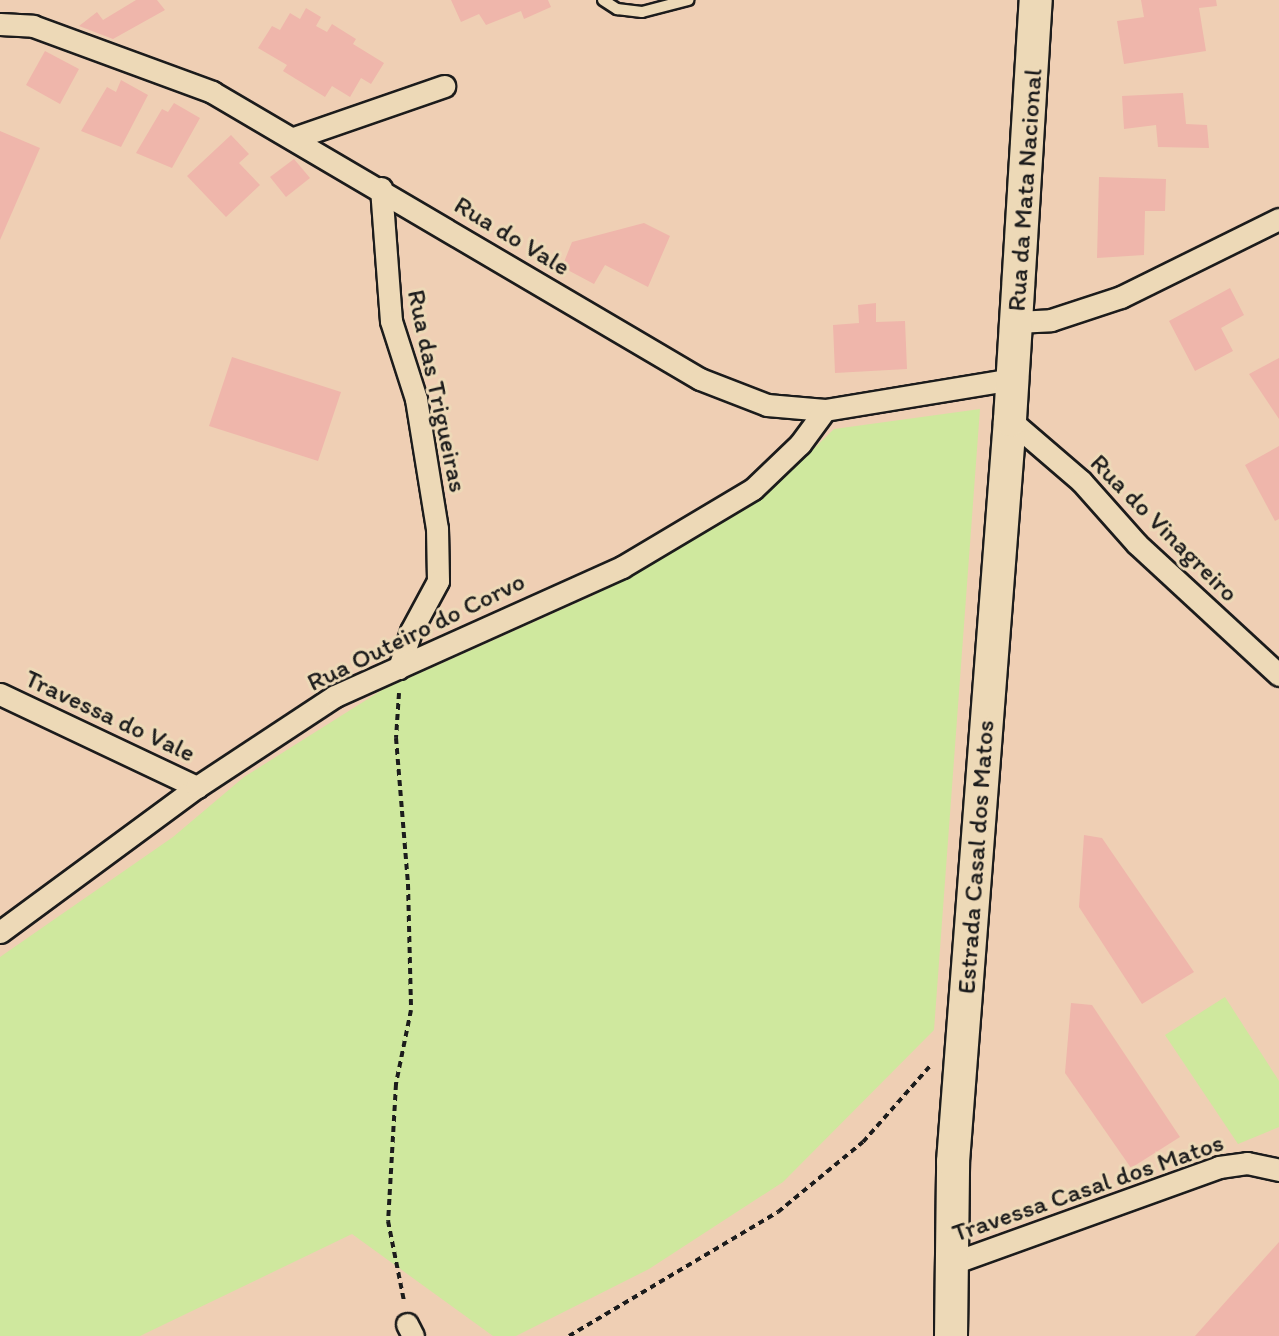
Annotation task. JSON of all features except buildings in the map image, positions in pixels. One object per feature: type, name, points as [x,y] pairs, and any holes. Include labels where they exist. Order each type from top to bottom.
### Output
[{"type":"street","name":"Rua da Mata Nacional","points":[[1013,379],[1036,0]]},
{"type":"street","name":"Rua do Vale","points":[[0,24],[33,26],[212,92],[381,188],[700,379],[767,405],[825,410],[1013,379]]},
{"type":"street","points":[[294,138],[444,86]]},
{"type":"street","name":"Rua das Trigueiras","points":[[381,188],[391,321],[416,399],[437,528],[438,581],[411,631],[399,668]]},
{"type":"street","points":[[1016,322],[1052,320],[1121,297],[1279,219]]},
{"type":"street","name":"Estrada Casal dos Matos","points":[[951,1336],[950,1264],[962,1037],[1013,379]]},
{"type":"street","name":"Rua Outeiro do Corvo","points":[[0,933],[197,787],[335,696],[622,567],[753,489],[800,444],[825,410]]},
{"type":"street","name":"Rua do Vinagreiro","points":[[1010,420],[1081,481],[1137,544],[1279,675]]},
{"type":"street","name":"Travessa do Vale","points":[[0,694],[197,787]]},
{"type":"street","name":"Travessa Casal dos Matos","points":[[950,1264],[1219,1167],[1247,1163],[1279,1170]]},
{"type":"lane","points":[[603,0],[617,9],[642,12],[688,0]]},
{"type":"path","points":[[399,668],[396,748],[408,884],[411,1000],[408,1035],[396,1084],[388,1221],[410,1330]]},
{"type":"path","points":[[569,1336],[778,1212],[863,1142],[962,1037]]},
{"type":"green space","points":[[980,409],[934,1030],[783,1182],[649,1269],[516,1336],[493,1336],[352,1234],[140,1336],[0,1336],[0,957],[173,837],[244,777],[382,690],[592,596],[673,550],[768,493],[834,429]]},
{"type":"green space","points":[[1225,997],[1279,1081],[1279,1127],[1238,1144],[1165,1035]]}]
